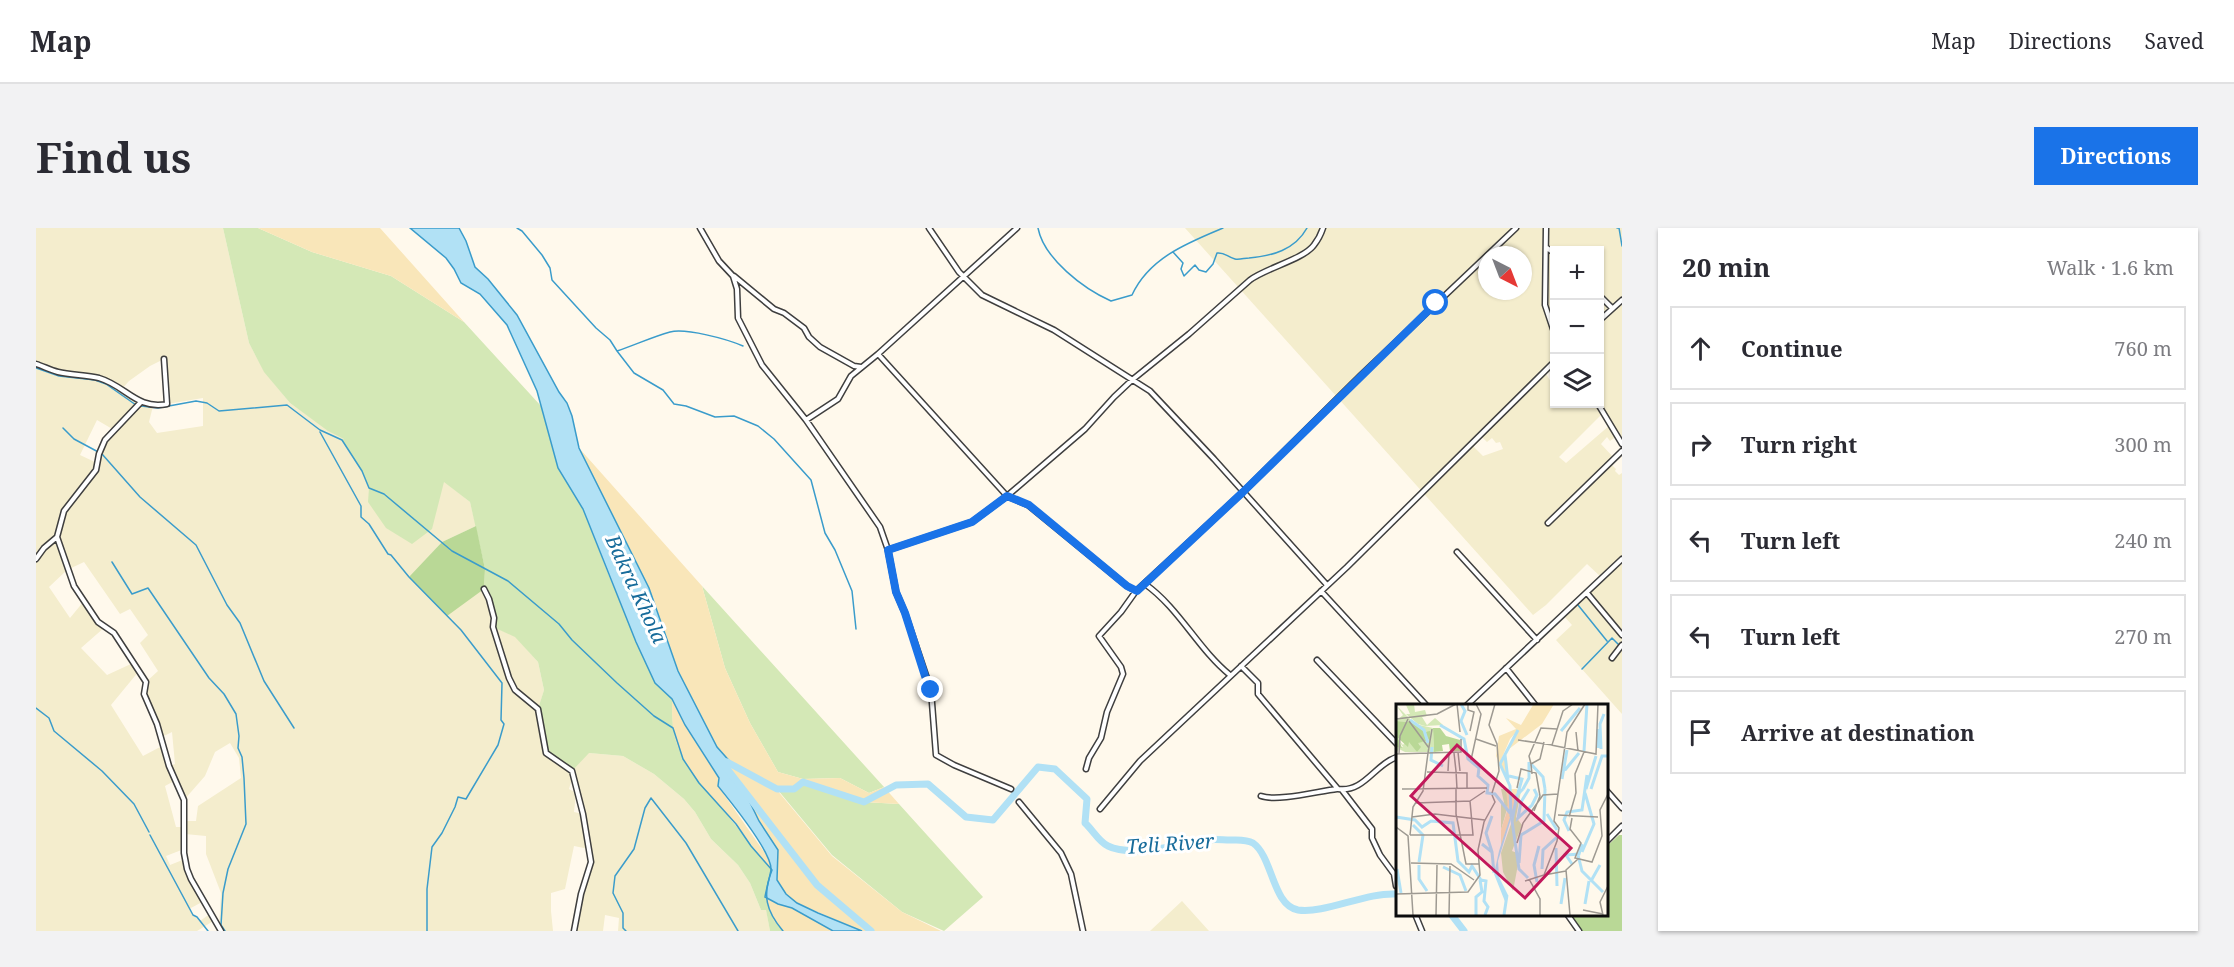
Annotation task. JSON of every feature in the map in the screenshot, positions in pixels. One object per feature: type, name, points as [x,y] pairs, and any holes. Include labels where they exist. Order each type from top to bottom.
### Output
[{"type":"street","points":[[700,228],[719,261],[734,276],[774,309],[784,313],[804,328],[809,337],[820,347],[854,366],[861,367]]},
{"type":"street","points":[[929,228],[963,278],[982,295],[1054,330],[1150,391],[1327,585]]},
{"type":"street","points":[[806,420],[838,399],[851,376],[1017,228]]},
{"type":"street","points":[[888,550],[972,522],[1007,496],[1085,429],[1114,397],[1259,273],[1280,265],[1313,247],[1323,228]]},
{"type":"street","points":[[1086,769],[1089,758],[1101,738],[1107,712],[1123,674],[1121,667],[1098,636],[1121,612],[1136,591],[1243,492],[1360,376],[1516,228]]},
{"type":"street","points":[[1546,228],[1545,305],[1550,320]]},
{"type":"street","points":[[734,276],[738,318],[762,366],[806,420],[875,518],[888,550],[896,592],[931,690],[936,755],[1011,789]]},
{"type":"street","points":[[1603,300],[1612,308]]},
{"type":"street","points":[[1604,315],[1622,300]]},
{"type":"street","points":[[878,354],[1007,496],[1029,505],[1136,591]]},
{"type":"street","points":[[36,364],[57,372],[111,382],[141,402],[153,406],[167,404],[164,359]]},
{"type":"street","points":[[1100,808],[1140,761],[1321,591],[1550,366]]},
{"type":"street","points":[[36,559],[57,537],[64,511],[96,470],[105,440],[141,402]]},
{"type":"street","points":[[1600,408],[1622,444]]},
{"type":"street","points":[[1548,523],[1622,451]]},
{"type":"street","points":[[57,537],[74,586],[98,622],[114,633],[146,682],[144,694],[157,724],[169,766],[184,800],[184,853],[187,869],[221,931]]},
{"type":"street","points":[[1457,552],[1537,640]]},
{"type":"street","points":[[1468,704],[1622,559]]},
{"type":"street","points":[[1144,584],[1160,598],[1230,675]]},
{"type":"street","points":[[484,589],[494,618],[493,627],[514,690],[538,709],[546,753],[572,771],[577,785],[591,862],[573,931]]},
{"type":"street","points":[[1321,591],[1426,704]]},
{"type":"street","points":[[1587,593],[1622,635]]},
{"type":"street","points":[[1611,658],[1622,645]]},
{"type":"street","points":[[1317,660],[1396,743]]},
{"type":"street","points":[[1241,666],[1258,683],[1258,694],[1370,826],[1372,838],[1380,855],[1396,873],[1396,886]]},
{"type":"street","points":[[1506,668],[1534,704]]},
{"type":"street","points":[[1261,796],[1271,798],[1292,796],[1340,789],[1362,783],[1389,759],[1396,757]]},
{"type":"street","points":[[1607,792],[1622,808]]},
{"type":"street","points":[[1019,801],[1061,852],[1071,874],[1083,931]]},
{"type":"street","points":[[1607,840],[1622,826]]},
{"type":"street","points":[[1415,916],[1422,931]]},
{"type":"street","points":[[1568,916],[1579,931]]},
{"type":"shaded area","points":[[36,228],[223,228],[249,343],[264,371],[290,403],[328,430],[444,481],[470,502],[476,526],[442,542],[409,578],[484,589],[494,618],[493,627],[515,636],[538,662],[544,690],[538,710],[589,753],[623,756],[654,774],[684,799],[695,812],[711,839],[738,865],[750,883],[761,910],[766,909],[770,931],[618,931],[619,918],[605,915],[603,931],[574,931],[591,862],[589,849],[574,846],[565,889],[551,893],[553,931],[221,931],[219,928],[221,893],[206,854],[206,836],[185,834],[184,849],[166,856],[170,865],[185,859],[187,869],[204,901],[189,909],[193,915],[200,921],[211,913],[215,920],[197,931],[36,931]],"holes":[[[164,359],[167,404],[203,398],[203,426],[157,433],[149,422],[153,406],[122,389],[150,366]],[[97,420],[114,430],[105,440],[97,463],[80,455]],[[84,562],[120,614],[130,609],[148,635],[140,643],[158,671],[146,682],[144,694],[157,724],[160,738],[172,732],[175,764],[169,766],[162,746],[143,756],[111,705],[139,671],[133,663],[107,675],[81,648],[105,627],[98,622],[84,601],[70,618],[49,587],[67,570]],[[230,743],[239,758],[241,778],[198,806],[196,821],[185,821],[184,827],[176,827],[165,786],[176,780],[184,800],[205,776],[215,752]],[[575,781],[583,814],[574,812],[576,793],[569,789],[571,782]]]},
{"type":"shaded area","points":[[1185,228],[1622,228],[1622,444],[1617,436],[1610,441],[1607,437],[1601,444],[1614,458],[1610,463],[1616,469],[1615,471],[1619,475],[1622,473],[1622,714],[1556,640],[1572,625],[1563,615],[1601,577],[1587,564],[1533,615]],"holes":[[[1603,413],[1610,425],[1566,463],[1559,457]],[[1481,436],[1487,442],[1492,438],[1496,443],[1500,442],[1503,449],[1483,456],[1472,445]]]},
{"type":"shaded area","points":[[1182,901],[1209,931],[1150,931]]},
{"type":"green space","points":[[223,228],[258,228],[312,252],[391,276],[464,322],[541,406],[558,468],[583,509],[655,683],[672,699],[673,728],[719,805],[772,870],[767,887],[767,902],[769,910],[783,931],[770,931],[766,910],[761,910],[750,883],[738,865],[711,839],[695,812],[684,799],[654,774],[623,756],[589,753],[572,771],[546,753],[538,709],[544,690],[538,662],[515,637],[493,627],[494,618],[484,589],[485,569],[470,502],[444,482],[432,529],[412,544],[386,528],[368,502],[369,488],[362,471],[342,440],[344,439],[328,431],[290,403],[264,372],[249,343]]},
{"type":"green space","points":[[476,526],[485,569],[484,589],[447,616],[409,577],[442,542]]},
{"type":"green space","points":[[702,586],[884,787],[869,793],[840,778],[803,779],[778,772],[750,723],[725,668]]},
{"type":"green space","points":[[803,782],[864,802],[899,804],[983,897],[944,931],[902,912],[832,855],[777,789],[794,789]]},
{"type":"green space","points":[[1622,835],[1622,931],[1576,931],[1566,916],[1607,916],[1607,846]]},
{"type":"sand","points":[[258,228],[380,228],[464,322],[391,276],[312,252]]},
{"type":"sand","points":[[579,448],[702,586],[725,668],[750,723],[778,772],[803,779],[840,778],[869,793],[884,787],[899,804],[864,802],[803,782],[794,789],[777,790],[832,856],[902,912],[941,931],[862,931],[797,903],[786,894],[777,880],[778,850],[759,821],[744,790],[724,765],[733,765],[717,747],[678,671],[649,588]]},
{"type":"sand","points":[[672,699],[685,725],[719,779],[718,786],[767,856],[772,870],[688,767],[676,741]]},
{"type":"sand","points":[[765,897],[792,908],[833,931],[783,931],[774,921]]},
{"type":"water","points":[[410,228],[459,228],[475,267],[488,279],[517,315],[567,403],[579,448],[649,588],[678,671],[717,747],[733,765],[725,766],[744,790],[759,821],[778,850],[777,880],[786,894],[797,903],[862,931],[833,931],[792,908],[765,897],[771,869],[765,851],[718,786],[719,778],[685,725],[672,699],[655,683],[636,642],[583,509],[558,468],[537,391],[507,325],[480,294],[461,283],[446,258]]},
{"type":"waterway","points":[[517,228],[542,255],[550,268],[552,280],[610,340],[617,351],[677,331],[707,335],[743,346]]},
{"type":"waterway","points":[[1038,228],[1048,251],[1057,262],[1089,289],[1111,301],[1132,295],[1148,271],[1170,253],[1223,228]]},
{"type":"waterway","points":[[1173,252],[1183,263],[1181,269],[1184,276],[1195,265],[1199,270],[1206,272],[1213,264],[1217,253],[1238,259],[1266,256],[1282,250],[1296,242],[1307,228]]},
{"type":"waterway","points":[[1617,228],[1619,228],[1622,246]]},
{"type":"waterway","points":[[617,351],[634,373],[663,390],[674,404],[715,417],[734,416],[758,426],[774,439],[811,480],[825,533],[835,550],[852,591],[856,629]]},
{"type":"waterway","points":[[36,368],[59,376],[95,380],[106,384],[136,405]]},
{"type":"waterway","points":[[141,406],[158,408],[196,401],[207,403],[219,411],[287,405],[320,430],[342,440],[362,471],[369,488],[384,494],[452,551],[508,581],[559,624],[572,640],[654,716],[673,728],[683,759],[699,783],[736,824],[772,870],[767,887],[767,902],[769,910],[783,931]]},
{"type":"waterway","points":[[63,428],[74,439],[102,454],[140,497],[196,545],[227,605],[240,623],[264,681],[294,728]]},
{"type":"waterway","points":[[320,432],[361,506],[361,517],[369,524],[388,554],[461,630],[502,683],[501,720],[504,724],[498,745],[466,799],[458,797],[442,833],[432,847],[427,889],[427,931]]},
{"type":"waterway","points":[[112,562],[132,594],[148,588],[236,714],[238,748],[242,757],[244,778],[246,824],[228,869],[223,893],[221,925],[225,931]]},
{"type":"waterway","points":[[1578,605],[1607,641]]},
{"type":"waterway","points":[[1582,669],[1612,638],[1622,648]]},
{"type":"waterway","points":[[36,708],[49,718],[54,731],[102,771],[134,804],[149,832]]},
{"type":"waterway","name":"Bakra Khola","points":[[721,761],[817,885],[871,931]]},
{"type":"waterway","name":"Teli River","points":[[727,762],[777,789],[794,789],[803,782],[864,802],[896,785],[928,784],[966,817],[993,820],[1038,767],[1055,769],[1087,799],[1085,823],[1108,846],[1130,851],[1210,840],[1242,840],[1253,843],[1265,859],[1283,899],[1289,906],[1298,910],[1320,909],[1372,896],[1396,894]]},
{"type":"waterway","points":[[626,931],[623,928],[623,913],[613,893],[615,876],[634,849],[645,808],[651,798],[686,843],[738,931]]},
{"type":"waterway","points":[[150,835],[193,915],[208,931]]},
{"type":"waterway","name":"Teli River","points":[[1453,916],[1464,931]]},
{"type":"route","points":[[931,690],[896,592],[888,550],[972,522],[1007,496],[1029,505],[1127,586],[1137,591],[1243,492],[1436,303]]}]
